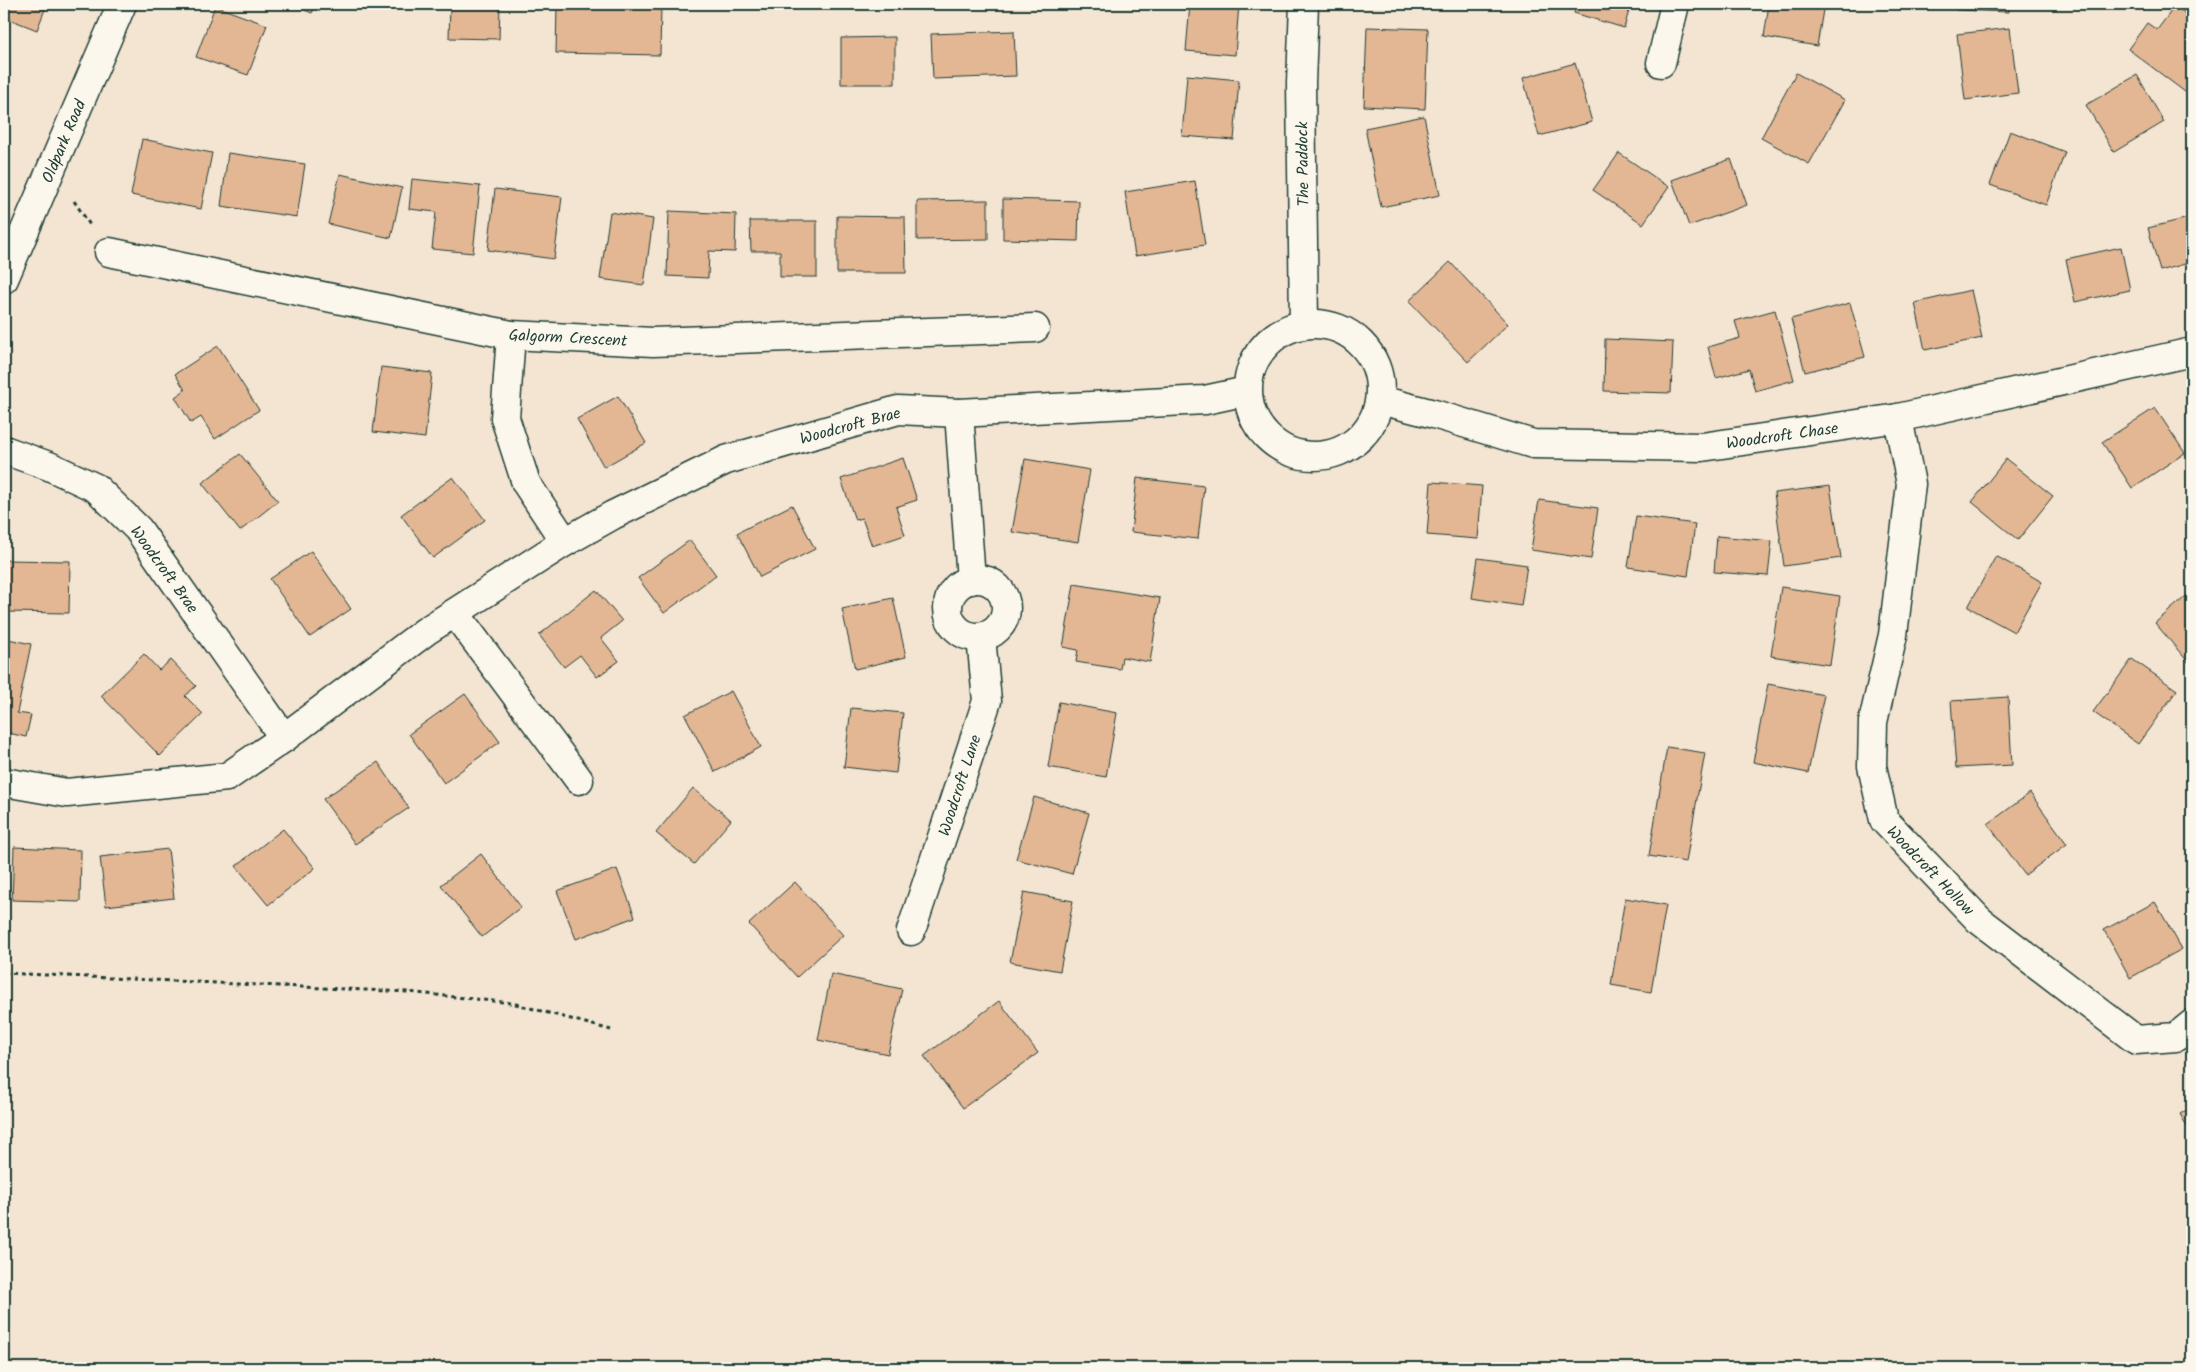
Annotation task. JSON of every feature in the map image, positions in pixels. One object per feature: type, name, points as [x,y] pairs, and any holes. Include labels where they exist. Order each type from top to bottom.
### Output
[{"type":"street","name":"Oldpark Road","points":[[4,279],[122,4]]},
{"type":"street","name":"The Paddock","points":[[1304,4],[1301,83],[1304,325]]},
{"type":"street","points":[[1661,63],[1675,4]]},
{"type":"street","name":"Galgorm Crescent","points":[[109,252],[511,335],[653,342],[1034,328]]},
{"type":"street","points":[[1324,324],[1344,331],[1361,344],[1373,360],[1379,380],[1380,400],[1373,421],[1360,439],[1342,451],[1320,457],[1298,455],[1278,447],[1262,432],[1251,413],[1247,391],[1249,372],[1257,355],[1269,340],[1285,330],[1304,325],[1324,324]]},
{"type":"street","points":[[511,335],[505,418],[526,483],[565,542]]},
{"type":"street","name":"Woodcroft Chase","points":[[1380,400],[1533,444],[1702,446],[1898,418],[2187,353]]},
{"type":"street","name":"Woodcroft Brae","points":[[4,782],[68,793],[226,777],[284,738],[426,630],[565,542],[613,515],[726,460],[898,410],[959,413],[1204,400],[1247,391]]},
{"type":"street","points":[[959,413],[972,580]]},
{"type":"street","name":"Woodcroft Hollow","points":[[1898,418],[1911,484],[1893,635],[1873,722],[1872,766],[1884,820],[1979,920],[2136,1040],[2176,1037],[2192,1024]]},
{"type":"street","name":"Woodcroft Brae","points":[[4,450],[49,466],[96,488],[138,529],[284,738]]},
{"type":"street","points":[[972,580],[990,582],[997,588],[1006,604],[1003,621],[990,634],[981,637],[971,636],[954,626],[948,608],[950,598],[955,590],[962,583],[972,580]]},
{"type":"street","points":[[455,613],[579,780]]},
{"type":"street","name":"Woodcroft Lane","points":[[911,931],[987,701],[981,637]]},
{"type":"path","points":[[52,168],[109,252]]},
{"type":"path","points":[[4,973],[408,992],[512,1003],[610,1030]]},
{"type":"building","points":[[4,4],[47,4],[37,30],[4,17]]},
{"type":"building","points":[[289,4],[316,4],[312,13]]},
{"type":"building","points":[[374,4],[429,4],[429,6],[374,8]]},
{"type":"building","points":[[450,4],[500,4],[499,39],[449,38]]},
{"type":"building","points":[[557,4],[661,5],[660,55],[556,53]]},
{"type":"building","points":[[778,4],[835,4],[835,6],[778,6]]},
{"type":"building","points":[[1190,4],[1239,4],[1235,55],[1186,51]]},
{"type":"building","points":[[1577,4],[1631,4],[1624,28],[1574,13]]},
{"type":"building","points":[[1769,4],[1824,4],[1817,46],[1764,37]]},
{"type":"building","points":[[1956,4],[2009,4],[2009,12],[1956,10]]},
{"type":"building","points":[[215,6],[267,25],[248,75],[196,57]]},
{"type":"building","points":[[2175,6],[2192,18],[2192,91],[2189,95],[2128,49],[2147,23],[2157,30]]},
{"type":"building","points":[[1367,27],[1428,29],[1425,109],[1364,106]]},
{"type":"building","points":[[2010,28],[2018,93],[1965,100],[1957,34]]},
{"type":"building","points":[[1014,31],[1016,76],[933,79],[931,34]]},
{"type":"building","points":[[895,37],[895,84],[841,84],[841,38]]},
{"type":"building","points":[[1575,63],[1592,122],[1539,136],[1523,78]]},
{"type":"building","points":[[1796,73],[1845,100],[1809,164],[1761,138]]},
{"type":"building","points":[[1187,75],[1239,80],[1234,140],[1182,136]]},
{"type":"building","points":[[2137,75],[2164,122],[2114,152],[2086,105]]},
{"type":"building","points":[[1424,116],[1440,195],[1381,207],[1365,128]]},
{"type":"building","points":[[2010,131],[2065,152],[2046,205],[1990,185]]},
{"type":"building","points":[[142,139],[212,153],[201,209],[131,195]]},
{"type":"building","points":[[228,153],[305,164],[297,217],[221,206]]},
{"type":"building","points":[[1619,153],[1669,187],[1643,224],[1593,190]]},
{"type":"building","points":[[1731,159],[1747,205],[1689,226],[1672,180]]},
{"type":"building","points":[[340,174],[402,188],[391,238],[328,224]]},
{"type":"building","points":[[412,179],[480,186],[473,253],[432,249],[436,212],[409,209]]},
{"type":"building","points":[[1195,181],[1205,245],[1135,256],[1125,192]]},
{"type":"building","points":[[495,189],[562,197],[554,259],[488,250]]},
{"type":"building","points":[[1003,199],[1079,201],[1078,241],[1003,239]]},
{"type":"building","points":[[988,200],[988,239],[917,240],[917,201]]},
{"type":"building","points":[[669,211],[736,214],[735,252],[709,251],[708,278],[667,276]]},
{"type":"building","points":[[610,212],[653,219],[644,285],[600,279]]},
{"type":"building","points":[[837,216],[905,217],[906,273],[837,273]]},
{"type":"building","points":[[2192,217],[2192,262],[2160,271],[2148,228]]},
{"type":"building","points":[[750,221],[817,221],[817,277],[780,277],[780,251],[751,251]]},
{"type":"building","points":[[2121,247],[2130,290],[2075,302],[2066,259]]},
{"type":"building","points":[[1450,262],[1508,324],[1468,362],[1409,301]]},
{"type":"building","points":[[1971,290],[1982,338],[1925,350],[1915,303]]},
{"type":"building","points":[[1850,303],[1865,357],[1805,372],[1791,319]]},
{"type":"building","points":[[1775,310],[1794,380],[1755,391],[1749,369],[1716,378],[1708,347],[1740,338],[1735,321]]},
{"type":"building","points":[[1605,339],[1673,342],[1671,393],[1604,391]]},
{"type":"building","points":[[218,346],[259,410],[215,439],[201,417],[191,423],[175,397],[185,390],[175,374]]},
{"type":"building","points":[[381,367],[432,373],[425,438],[373,432]]},
{"type":"building","points":[[618,396],[646,443],[604,467],[577,419]]},
{"type":"building","points":[[2155,408],[2185,453],[2132,488],[2102,442]]},
{"type":"building","points":[[240,454],[278,501],[240,531],[202,483]]},
{"type":"building","points":[[903,458],[917,500],[896,507],[905,535],[872,546],[862,518],[855,520],[841,479]]},
{"type":"building","points":[[1025,459],[1090,470],[1078,542],[1012,532]]},
{"type":"building","points":[[2006,459],[2053,496],[2018,540],[1972,502]]},
{"type":"building","points":[[453,477],[485,520],[433,558],[401,515]]},
{"type":"building","points":[[1137,478],[1204,486],[1198,539],[1131,532]]},
{"type":"building","points":[[1431,482],[1482,486],[1478,539],[1427,535]]},
{"type":"building","points":[[1830,486],[1841,558],[1784,566],[1774,493]]},
{"type":"building","points":[[1539,500],[1598,508],[1591,559],[1531,550]]},
{"type":"building","points":[[792,505],[815,549],[760,577],[737,533]]},
{"type":"building","points":[[1636,516],[1695,524],[1688,576],[1628,567]]},
{"type":"building","points":[[1717,536],[1772,541],[1768,576],[1714,572]]},
{"type":"building","points":[[690,540],[716,575],[664,613],[638,578]]},
{"type":"building","points":[[311,551],[351,609],[310,637],[270,579]]},
{"type":"building","points":[[1996,556],[2042,582],[2014,632],[1968,607]]},
{"type":"building","points":[[1478,558],[1527,565],[1521,606],[1472,598]]},
{"type":"building","points":[[4,560],[70,561],[69,613],[4,612]]},
{"type":"building","points":[[1074,584],[1160,598],[1150,662],[1122,657],[1120,669],[1076,662],[1078,650],[1063,647]]},
{"type":"building","points":[[1781,587],[1840,596],[1830,665],[1771,656]]},
{"type":"building","points":[[596,590],[622,621],[601,638],[619,661],[597,677],[580,655],[564,667],[539,635]]},
{"type":"building","points":[[2192,591],[2192,660],[2189,663],[2155,623]]},
{"type":"building","points":[[893,598],[906,657],[855,669],[842,609]]},
{"type":"building","points":[[4,638],[31,644],[17,713],[31,715],[26,737],[4,732]]},
{"type":"building","points":[[144,654],[159,670],[171,660],[196,686],[185,696],[203,714],[160,756],[101,696]]},
{"type":"building","points":[[2132,659],[2177,690],[2138,744],[2093,712]]},
{"type":"building","points":[[1768,684],[1824,695],[1808,773],[1753,762]]},
{"type":"building","points":[[731,691],[761,747],[715,772],[685,715]]},
{"type":"building","points":[[465,694],[500,742],[444,783],[409,734]]},
{"type":"building","points":[[2008,697],[2012,765],[1956,768],[1951,701]]},
{"type":"building","points":[[1059,702],[1117,713],[1106,777],[1048,767]]},
{"type":"building","points":[[851,708],[903,713],[896,773],[844,767]]},
{"type":"building","points":[[1667,747],[1705,753],[1686,862],[1649,856]]},
{"type":"building","points":[[378,762],[409,808],[355,844],[323,799]]},
{"type":"building","points":[[693,788],[731,820],[694,864],[656,833]]},
{"type":"building","points":[[2030,793],[2067,844],[2025,875],[1988,824]]},
{"type":"building","points":[[1034,797],[1089,813],[1072,874],[1016,859]]},
{"type":"building","points":[[283,829],[315,868],[268,905],[236,866]]},
{"type":"building","points":[[14,847],[81,850],[80,902],[12,900]]},
{"type":"building","points":[[168,849],[174,898],[106,906],[100,857]]},
{"type":"building","points":[[481,854],[521,907],[482,937],[441,885]]},
{"type":"building","points":[[617,869],[635,917],[576,939],[557,891]]},
{"type":"building","points":[[795,882],[843,935],[797,977],[749,924]]},
{"type":"building","points":[[1024,892],[1073,901],[1060,971],[1010,962]]},
{"type":"building","points":[[1625,898],[1666,905],[1651,992],[1611,985]]},
{"type":"building","points":[[2155,902],[2182,949],[2130,978],[2104,930]]},
{"type":"building","points":[[831,974],[902,989],[888,1054],[818,1040]]},
{"type":"building","points":[[999,1001],[1038,1053],[963,1108],[924,1056]]},
{"type":"building","points":[[2192,1107],[2192,1135],[2180,1114]]}]
